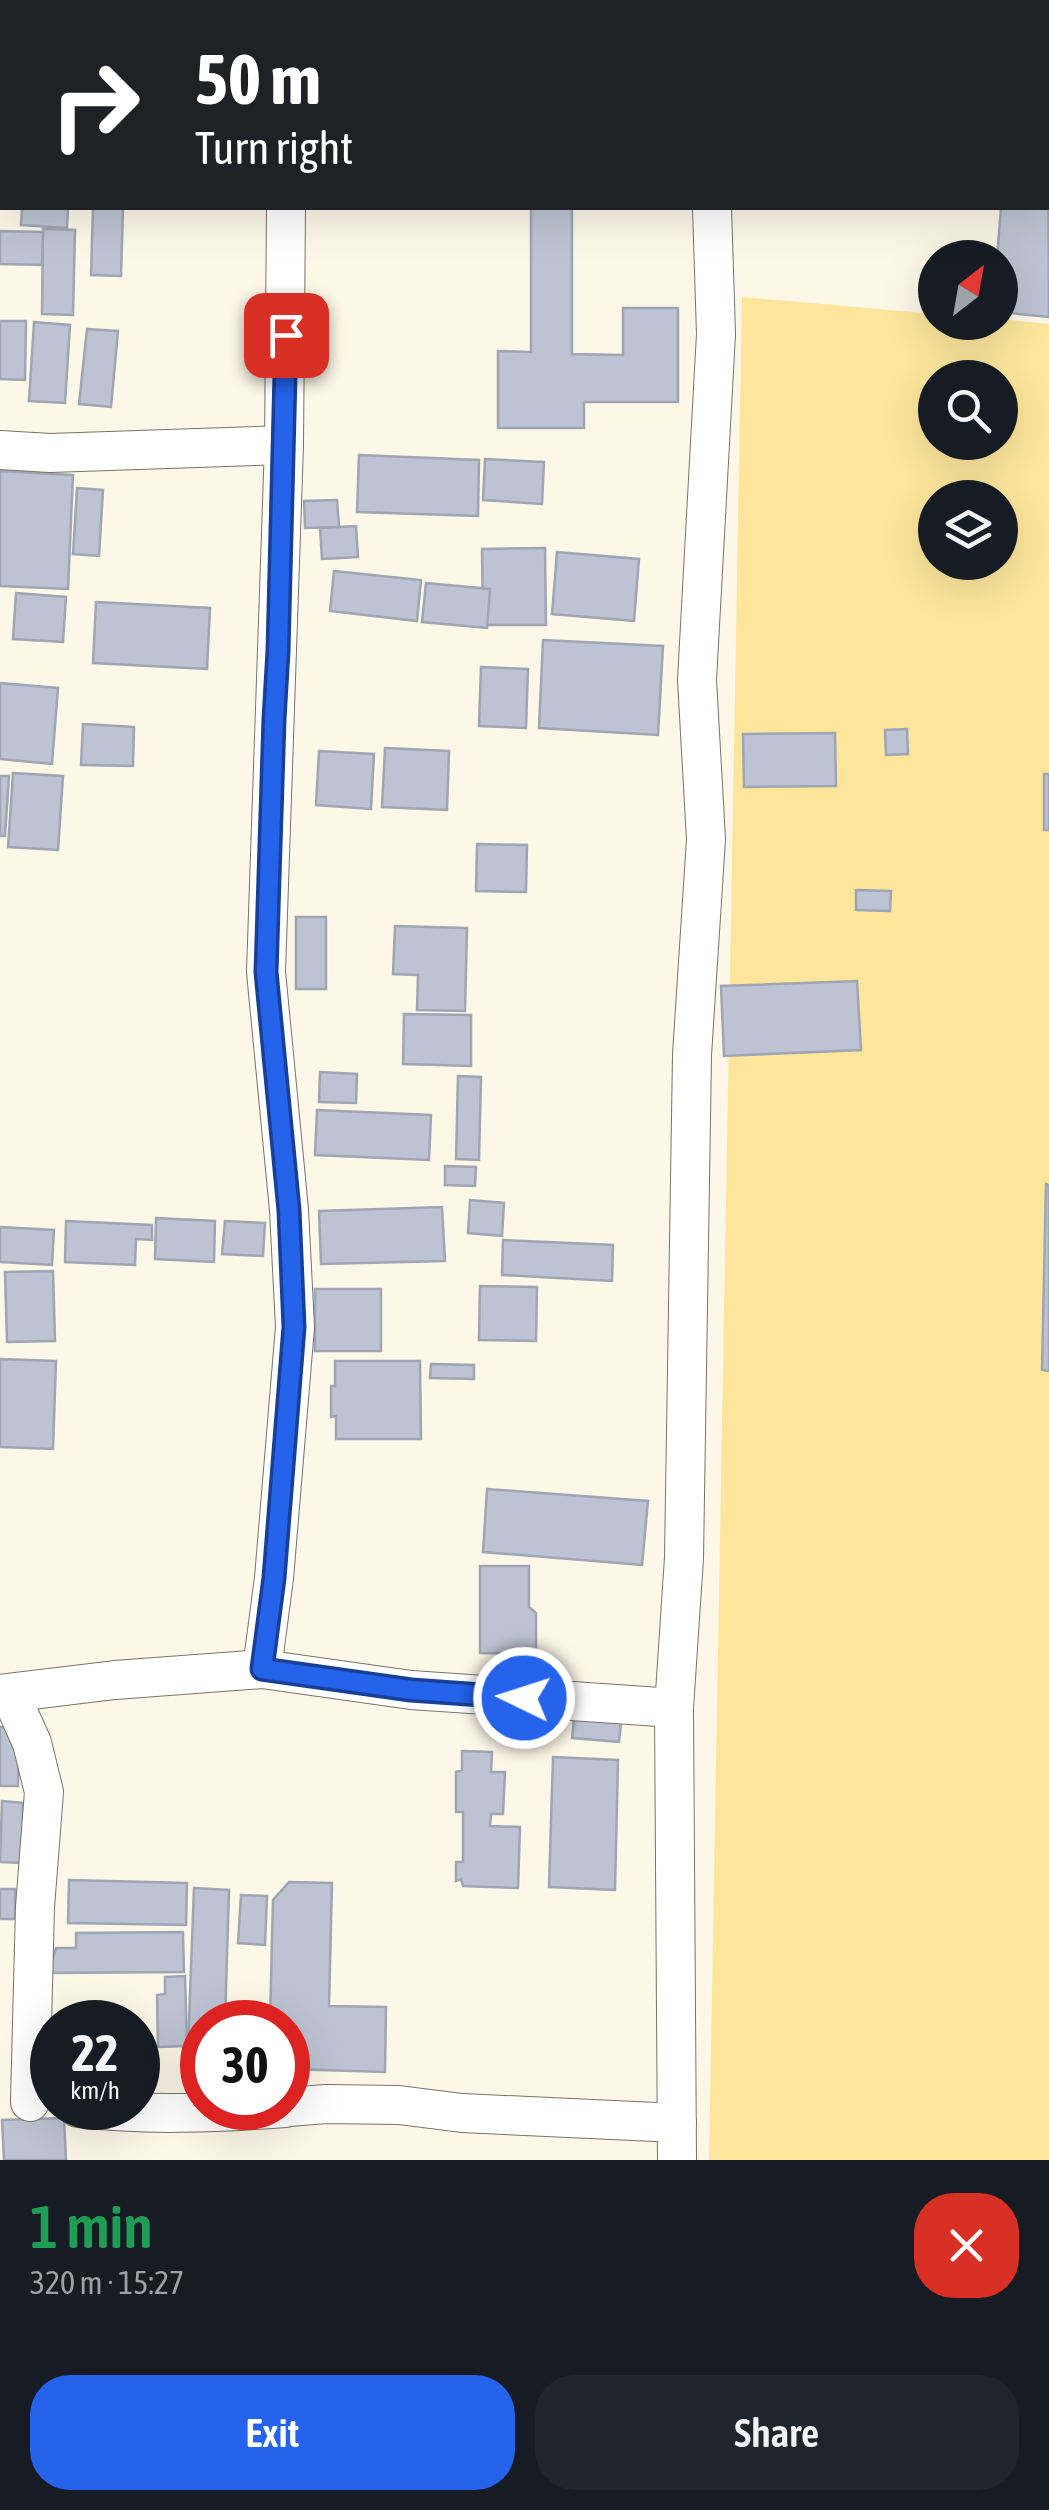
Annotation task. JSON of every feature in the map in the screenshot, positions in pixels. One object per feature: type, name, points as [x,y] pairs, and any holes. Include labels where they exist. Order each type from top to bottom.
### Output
[{"type":"street","points":[[262,1669],[274,1578],[294,1327],[289,1210],[266,972],[284,445],[286,210]]},
{"type":"street","points":[[310,2105],[399,2105],[677,2142],[674,1708],[684,1558],[692,1055],[706,839],[698,680],[716,334],[712,210]]},
{"type":"street","points":[[0,450],[284,445]]},
{"type":"street","points":[[28,2102],[44,1792],[32,1742],[5,1694],[116,1680],[262,1669],[411,1690],[674,1708]]},
{"type":"shaded area","points":[[742,297],[918,313],[918,340],[1018,340],[1018,321],[1049,324],[1049,2160],[709,2160]]},
{"type":"building","points":[[22,210],[68,210],[67,228],[21,225]]},
{"type":"building","points":[[93,210],[123,210],[121,276],[91,275]]},
{"type":"building","points":[[531,210],[572,210],[572,354],[623,355],[623,308],[678,308],[678,402],[584,402],[584,428],[498,428],[498,351],[531,352]]},
{"type":"building","points":[[1001,210],[1048,210],[1049,317],[1018,314],[1018,240],[998,240]]},
{"type":"building","points":[[43,229],[75,230],[73,315],[42,314]]},
{"type":"building","points":[[0,231],[43,232],[42,265],[0,264]]},
{"type":"building","points":[[0,321],[26,321],[25,380],[0,379]]},
{"type":"building","points":[[34,322],[70,325],[65,403],[29,401]]},
{"type":"building","points":[[87,329],[118,331],[111,407],[79,404]]},
{"type":"building","points":[[359,455],[479,460],[478,516],[357,512]]},
{"type":"building","points":[[485,459],[544,462],[542,504],[483,500]]},
{"type":"building","points":[[0,471],[73,475],[68,589],[0,586]]},
{"type":"building","points":[[77,488],[103,490],[99,556],[73,554]]},
{"type":"building","points":[[337,500],[339,527],[305,528],[304,501]]},
{"type":"building","points":[[356,526],[358,557],[322,559],[320,528]]},
{"type":"building","points":[[545,548],[546,625],[483,625],[482,549]]},
{"type":"building","points":[[557,552],[639,559],[634,621],[552,614]]},
{"type":"building","points":[[334,571],[421,580],[417,621],[330,611]]},
{"type":"building","points":[[426,583],[490,589],[487,628],[422,622]]},
{"type":"building","points":[[16,593],[66,597],[63,642],[13,639]]},
{"type":"building","points":[[96,602],[210,608],[207,669],[93,663]]},
{"type":"building","points":[[543,640],[663,646],[658,735],[539,728]]},
{"type":"building","points":[[481,667],[528,669],[526,728],[479,726]]},
{"type":"building","points":[[0,683],[58,688],[52,764],[0,759]]},
{"type":"building","points":[[83,724],[134,727],[133,766],[81,765]]},
{"type":"building","points":[[907,729],[908,754],[886,755],[885,730]]},
{"type":"building","points":[[835,733],[836,786],[744,787],[743,734]]},
{"type":"building","points":[[385,748],[449,751],[447,810],[382,807]]},
{"type":"building","points":[[319,751],[374,754],[371,809],[316,805]]},
{"type":"building","points":[[13,773],[63,776],[58,850],[8,847]]},
{"type":"building","points":[[1044,774],[1049,774],[1049,830],[1044,830]]},
{"type":"building","points":[[0,776],[9,776],[5,836],[0,836]]},
{"type":"building","points":[[477,844],[527,845],[526,892],[476,891]]},
{"type":"building","points":[[856,890],[891,891],[890,911],[856,910]]},
{"type":"building","points":[[296,917],[326,917],[326,989],[296,989]]},
{"type":"building","points":[[395,926],[467,928],[465,1011],[417,1010],[418,975],[393,974]]},
{"type":"building","points":[[857,981],[861,1050],[724,1056],[721,986]]},
{"type":"building","points":[[404,1014],[471,1015],[471,1066],[403,1064]]},
{"type":"building","points":[[320,1072],[357,1074],[356,1103],[319,1102]]},
{"type":"building","points":[[458,1076],[481,1077],[479,1160],[456,1159]]},
{"type":"building","points":[[317,1110],[431,1115],[429,1160],[315,1155]]},
{"type":"building","points":[[445,1166],[476,1167],[475,1186],[445,1185]]},
{"type":"building","points":[[1046,1184],[1049,1185],[1049,1371],[1042,1370]]},
{"type":"building","points":[[470,1200],[504,1203],[502,1236],[468,1233]]},
{"type":"building","points":[[442,1207],[445,1261],[321,1264],[319,1211]]},
{"type":"building","points":[[156,1218],[215,1221],[214,1262],[155,1259]]},
{"type":"building","points":[[66,1221],[152,1225],[152,1240],[136,1239],[135,1265],[65,1262]]},
{"type":"building","points":[[225,1221],[265,1223],[263,1256],[222,1254]]},
{"type":"building","points":[[0,1227],[54,1230],[52,1265],[0,1262]]},
{"type":"building","points":[[503,1240],[613,1245],[612,1281],[502,1275]]},
{"type":"building","points":[[53,1271],[55,1341],[7,1342],[5,1272]]},
{"type":"building","points":[[480,1286],[537,1287],[536,1341],[479,1340]]},
{"type":"building","points":[[315,1289],[381,1289],[381,1351],[315,1351]]},
{"type":"building","points":[[0,1359],[56,1361],[53,1449],[0,1447]]},
{"type":"building","points":[[335,1361],[420,1361],[421,1439],[336,1439],[336,1416],[331,1417]]},
{"type":"building","points":[[431,1364],[474,1365],[474,1379],[430,1378]]},
{"type":"building","points":[[487,1489],[648,1501],[642,1565],[483,1552]]},
{"type":"building","points":[[480,1566],[529,1566],[529,1607],[536,1613],[536,1654],[480,1653]]},
{"type":"building","points":[[574,1719],[621,1723],[619,1742],[572,1738]]},
{"type":"building","points":[[0,1727],[19,1729],[18,1786],[0,1786]]},
{"type":"building","points":[[462,1751],[492,1752],[491,1772],[505,1772],[503,1814],[491,1814],[490,1826],[520,1827],[518,1888],[463,1886],[461,1879],[456,1881],[456,1862],[463,1862],[463,1812],[456,1812],[456,1772],[462,1770]]},
{"type":"building","points":[[553,1757],[618,1760],[615,1890],[549,1887]]},
{"type":"building","points":[[2,1801],[23,1803],[22,1863],[0,1862]]},
{"type":"building","points":[[69,1880],[187,1883],[186,1925],[68,1923]]},
{"type":"building","points":[[289,1882],[332,1883],[329,2006],[386,2007],[385,2072],[310,2070],[310,2000],[271,2000],[273,1900]]},
{"type":"building","points":[[194,1888],[229,1890],[226,2000],[190,2000]]},
{"type":"building","points":[[0,1889],[15,1889],[15,1919],[0,1919]]},
{"type":"building","points":[[241,1895],[267,1896],[265,1945],[238,1943]]},
{"type":"building","points":[[183,1932],[184,1972],[48,1973],[56,1948],[76,1948],[76,1933]]},
{"type":"building","points":[[185,1976],[186,2000],[180,2000],[180,2046],[160,2047],[157,1995],[165,1994],[165,1977]]},
{"type":"building","points":[[30,2119],[30,2130],[65,2130],[66,2160],[4,2160],[2,2120]]},
{"type":"route","points":[[286,335],[266,972],[289,1210],[294,1327],[274,1578],[262,1669],[411,1690],[524,1698]]}]
